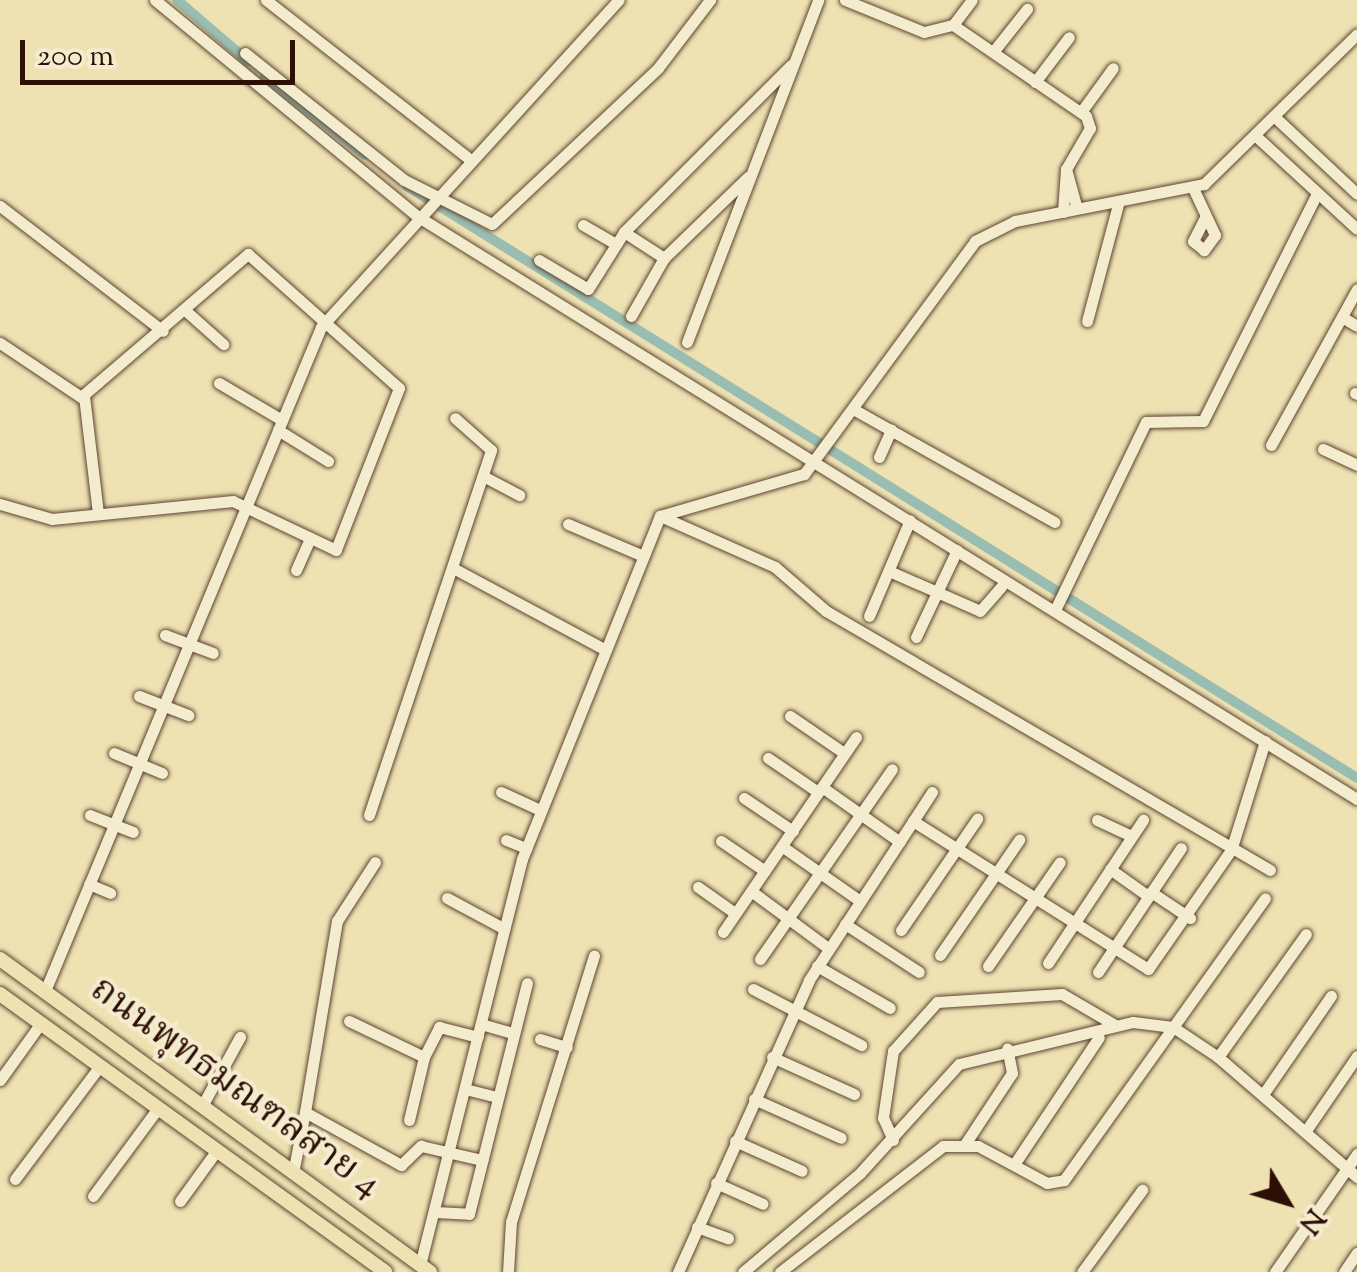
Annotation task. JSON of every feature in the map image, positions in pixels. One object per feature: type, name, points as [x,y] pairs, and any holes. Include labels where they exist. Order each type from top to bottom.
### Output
[{"type":"main road","name":"ถนนพุทธมณฑลสาย 4","points":[[0,958],[425,1269]]},
{"type":"main road","name":"ถนนพุทธมณฑลสาย 4","points":[[0,994],[384,1272]]},
{"type":"street","points":[[155,0],[425,207],[820,456],[957,550],[1059,603],[1357,799]]},
{"type":"street","points":[[266,0],[471,160]]},
{"type":"street","points":[[245,52],[425,207],[484,224],[503,216],[658,68],[710,0]]},
{"type":"street","points":[[687,342],[818,0]]},
{"type":"street","points":[[844,0],[924,32],[953,25],[972,0]]},
{"type":"street","points":[[45,991],[327,318],[616,1]]},
{"type":"street","points":[[993,52],[1027,9]]},
{"type":"street","points":[[953,25],[1081,112],[1090,128],[1066,169],[1063,212]]},
{"type":"street","points":[[425,1269],[434,1212],[526,848],[641,555],[660,516],[692,500],[786,484],[820,456],[975,241],[1063,212],[1193,188],[1278,120],[1357,34]]},
{"type":"street","points":[[1035,82],[1069,37]]},
{"type":"street","points":[[538,260],[588,289],[624,232],[794,62]]},
{"type":"street","points":[[1081,112],[1114,68]]},
{"type":"street","points":[[1278,120],[1357,194]]},
{"type":"street","points":[[1258,138],[1314,196],[1357,229]]},
{"type":"street","points":[[1066,169],[1076,209]]},
{"type":"street","points":[[631,316],[664,258],[751,174]]},
{"type":"street","points":[[1193,188],[1205,216]]},
{"type":"street","points":[[1059,603],[1146,422],[1203,422],[1314,196]]},
{"type":"street","points":[[1087,322],[1119,201]]},
{"type":"street","points":[[0,206],[163,331]]},
{"type":"street","points":[[583,225],[616,244]]},
{"type":"street","points":[[624,232],[664,258]]},
{"type":"street","points":[[0,504],[32,517],[246,504],[336,550],[400,388],[327,318],[248,254],[84,396]]},
{"type":"street","points":[[1271,444],[1357,289]]},
{"type":"street","points":[[186,311],[223,344]]},
{"type":"street","points":[[1342,317],[1357,326]]},
{"type":"street","points":[[0,343],[84,396]]},
{"type":"street","points":[[219,384],[328,461]]},
{"type":"street","points":[[84,396],[98,513]]},
{"type":"street","points":[[853,409],[1054,522]]},
{"type":"street","points":[[370,815],[490,446],[455,418]]},
{"type":"street","points":[[879,457],[891,430]]},
{"type":"street","points":[[1323,449],[1357,466]]},
{"type":"street","points":[[482,476],[520,495]]},
{"type":"street","points":[[660,516],[774,567],[826,611],[1270,870]]},
{"type":"street","points":[[869,616],[910,520]]},
{"type":"street","points":[[568,524],[641,555]]},
{"type":"street","points":[[296,570],[310,538]]},
{"type":"street","points":[[916,637],[957,550]]},
{"type":"street","points":[[452,568],[604,649]]},
{"type":"street","points":[[889,570],[980,610],[1002,587]]},
{"type":"street","points":[[165,635],[214,653]]},
{"type":"street","points":[[139,696],[188,714]]},
{"type":"street","points":[[790,716],[844,754]]},
{"type":"street","points":[[722,932],[856,737]]},
{"type":"street","points":[[913,821],[1152,968],[1190,918],[1230,850],[1265,741]]},
{"type":"street","points":[[114,753],[162,773]]},
{"type":"street","points":[[768,758],[900,842]]},
{"type":"street","points":[[760,959],[892,770]]},
{"type":"street","points":[[501,792],[540,810]]},
{"type":"street","points":[[678,1272],[792,1013],[828,948],[932,792]]},
{"type":"street","points":[[744,798],[793,831]]},
{"type":"street","points":[[90,815],[133,832]]},
{"type":"street","points":[[902,930],[977,819]]},
{"type":"street","points":[[1096,820],[1131,836]]},
{"type":"street","points":[[1048,962],[1143,820]]},
{"type":"street","points":[[506,840],[526,848]]},
{"type":"street","points":[[940,955],[1019,840]]},
{"type":"street","points":[[721,841],[765,871]]},
{"type":"street","points":[[782,847],[860,901]]},
{"type":"street","points":[[1098,972],[1181,848]]},
{"type":"street","points":[[292,1172],[337,922],[375,862]]},
{"type":"street","points":[[988,966],[1060,862]]},
{"type":"street","points":[[1110,870],[1190,918]]},
{"type":"street","points":[[89,884],[110,894]]},
{"type":"street","points":[[698,887],[736,913]]},
{"type":"street","points":[[751,891],[828,948]]},
{"type":"street","points":[[447,898],[504,928]]},
{"type":"street","points":[[780,1272],[931,1151],[965,1144],[1014,1163],[1047,1183],[1064,1180],[1265,898]]},
{"type":"street","points":[[845,924],[920,972]]},
{"type":"street","points":[[1218,1057],[1306,934]]},
{"type":"street","points":[[508,1272],[511,1222],[594,956]]},
{"type":"street","points":[[817,966],[890,1008]]},
{"type":"street","points":[[434,1212],[466,1218],[528,983]]},
{"type":"street","points":[[753,989],[860,1046]]},
{"type":"street","points":[[893,1140],[883,1118],[893,1051],[937,1002],[1062,994],[1110,1023],[1174,1027],[1264,1093],[1352,1173]]},
{"type":"street","points":[[1264,1093],[1331,996]]},
{"type":"street","points":[[349,1021],[424,1058]]},
{"type":"street","points":[[0,1080],[41,1023]]},
{"type":"street","points":[[742,1272],[893,1140],[947,1072],[1008,1048],[1093,1034],[1110,1023]]},
{"type":"street","points":[[409,1120],[424,1058],[439,1027],[513,1033]]},
{"type":"street","points":[[1014,1163],[1093,1034]]},
{"type":"street","points":[[202,1106],[240,1036]]},
{"type":"street","points":[[540,1039],[567,1048]]},
{"type":"street","points":[[965,1144],[1012,1072],[1008,1048]]},
{"type":"street","points":[[1304,1132],[1357,1056]]},
{"type":"street","points":[[772,1057],[854,1094]]},
{"type":"street","points":[[16,1179],[99,1066]]},
{"type":"street","points":[[465,1089],[498,1097]]},
{"type":"street","points":[[754,1100],[841,1138]]},
{"type":"street","points":[[93,1196],[158,1108]]},
{"type":"street","points":[[305,1112],[401,1164],[418,1146],[482,1160]]},
{"type":"street","points":[[734,1142],[802,1172]]},
{"type":"street","points":[[180,1201],[217,1150]]},
{"type":"street","points":[[1275,1272],[1352,1173],[1357,1154]]},
{"type":"street","points":[[716,1183],[763,1204]]},
{"type":"street","points":[[1082,1272],[1142,1190]]},
{"type":"street","points":[[697,1227],[728,1238]]},
{"type":"street","points":[[1344,1272],[1357,1253]]},
{"type":"waterway","points":[[177,0],[248,61]]},
{"type":"waterway","points":[[265,76],[365,155]]},
{"type":"waterway","points":[[407,186],[1357,778]]}]
